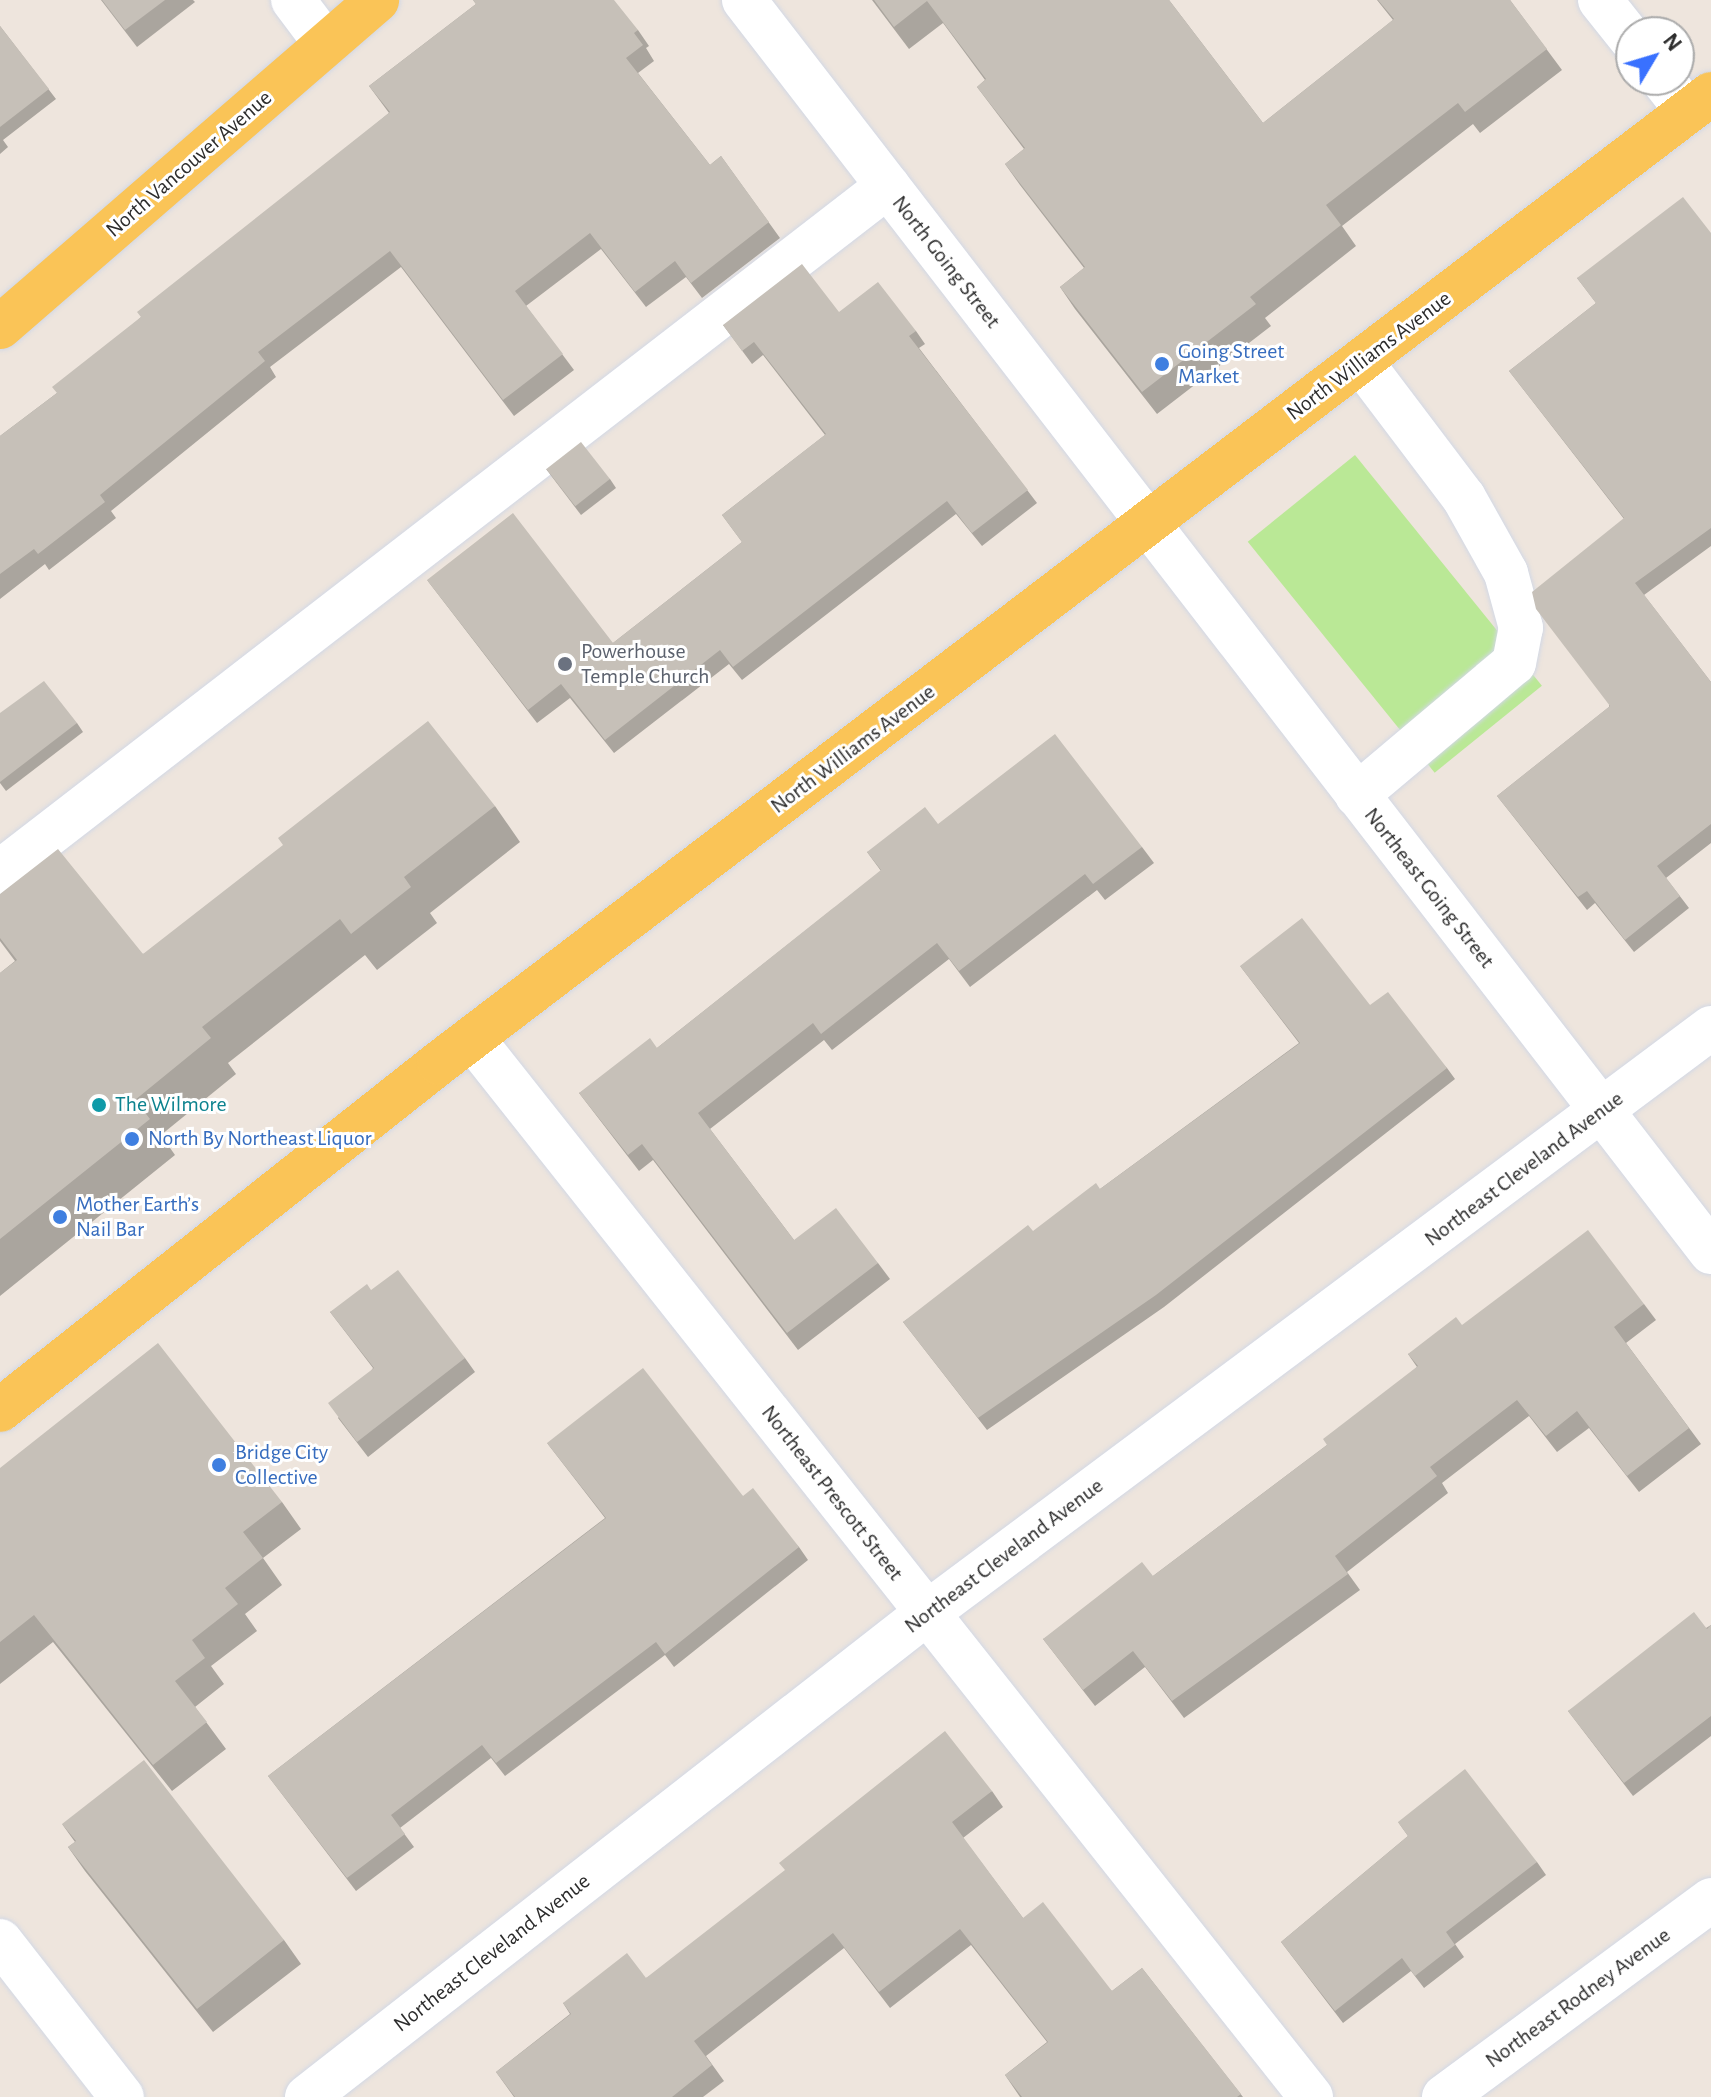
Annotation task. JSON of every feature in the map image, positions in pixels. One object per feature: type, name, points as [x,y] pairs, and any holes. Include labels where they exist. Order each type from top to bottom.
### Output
[{"type":"main road","name":"North Vancouver Avenue","points":[[0,327],[377,0]]},
{"type":"main road","name":"North Williams Avenue","points":[[0,1410],[472,1038],[1361,362],[1686,96]]},
{"type":"street","points":[[293,0],[326,44]]},
{"type":"street","name":"North Going Street","points":[[744,0],[1148,524]]},
{"type":"street","points":[[1600,0],[1615,19]]},
{"type":"street","points":[[0,872],[888,186]]},
{"type":"street","points":[[1357,795],[1514,663],[1521,628],[1506,573],[1464,498],[1361,362]]},
{"type":"street","name":"Northeast Going Street","points":[[1148,524],[1711,1252]]},
{"type":"street","name":"Northeast Cleveland Avenue","points":[[307,2097],[927,1613],[1711,1028]]},
{"type":"street","name":"Northeast Prescott Street","points":[[472,1038],[1311,2097]]},
{"type":"street","name":"Northeast Rodney Avenue","points":[[1444,2097],[1711,1900]]},
{"type":"street","points":[[0,1941],[122,2097]]},
{"type":"green space","points":[[1355,455],[1542,686],[1435,773],[1248,542]]},
{"type":"building","points":[[102,0],[165,0],[125,30]]},
{"type":"building","points":[[473,0],[614,0],[638,30],[634,33],[643,45],[626,58],[710,165],[721,156],[769,222],[691,283],[675,261],[635,292],[590,233],[515,291],[563,354],[503,400],[390,251],[258,352],[265,361],[100,495],[105,502],[38,554],[34,549],[0,574],[0,436],[57,393],[52,387],[141,317],[137,312],[390,112],[369,86],[476,4]]},
{"type":"building","points":[[874,0],[1169,0],[1263,123],[1394,19],[1378,0],[1510,0],[1547,49],[1465,112],[1458,103],[1326,205],[1341,225],[1250,297],[1256,304],[1142,392],[1060,287],[1085,267],[1005,164],[1025,148],[977,87],[986,79],[927,1],[894,27]]},
{"type":"building","points":[[0,26],[49,89],[0,127]]},
{"type":"building","points":[[1683,197],[1711,233],[1711,528],[1635,583],[1711,682],[1711,824],[1657,866],[1680,896],[1625,940],[1587,891],[1578,897],[1497,796],[1610,706],[1536,609],[1532,592],[1624,518],[1509,371],[1596,303],[1577,278]]},
{"type":"building","points":[[802,264],[839,312],[878,282],[916,331],[909,336],[1028,490],[972,533],[947,501],[733,667],[720,650],[605,740],[561,684],[528,710],[427,580],[513,513],[613,643],[742,542],[722,515],[826,434],[754,342],[742,351],[723,325]]},
{"type":"building","points":[[581,442],[610,479],[575,506],[546,469]]},
{"type":"building","points":[[44,681],[77,723],[0,782],[0,713]]},
{"type":"building","points":[[428,721],[495,806],[404,877],[411,887],[351,934],[340,919],[202,1027],[211,1038],[135,1100],[150,1119],[0,1239],[0,973],[17,960],[0,938],[0,894],[58,849],[143,954],[283,845],[278,838]]},
{"type":"building","points":[[1055,734],[1142,847],[1093,884],[1085,874],[959,971],[937,943],[821,1034],[813,1023],[698,1113],[794,1240],[836,1208],[878,1263],[787,1333],[642,1144],[628,1155],[579,1093],[650,1038],[657,1048],[881,870],[867,852],[925,807],[938,824]]},
{"type":"building","points":[[1302,918],[1370,1005],[1388,992],[1447,1068],[1156,1295],[978,1418],[903,1322],[1028,1225],[1033,1231],[1096,1183],[1100,1189],[1300,1043],[1240,966]]},
{"type":"building","points":[[1588,1230],[1644,1304],[1614,1327],[1689,1428],[1627,1476],[1577,1411],[1546,1436],[1517,1400],[1430,1467],[1437,1476],[1335,1556],[1348,1574],[1172,1701],[1133,1651],[1083,1690],[1043,1639],[1142,1562],[1153,1576],[1327,1445],[1323,1439],[1418,1366],[1408,1354],[1456,1317],[1462,1325]]},
{"type":"building","points":[[398,1270],[465,1358],[357,1442],[328,1403],[374,1368],[330,1312],[367,1284],[371,1290]]},
{"type":"building","points":[[158,1343],[282,1502],[243,1532],[263,1558],[225,1588],[238,1604],[192,1640],[205,1658],[175,1681],[207,1722],[153,1765],[34,1615],[0,1642],[0,1468]]},
{"type":"building","points":[[643,1368],[743,1496],[753,1488],[799,1547],[665,1654],[656,1642],[496,1763],[482,1745],[391,1815],[405,1834],[347,1878],[268,1776],[606,1518],[547,1443]]},
{"type":"building","points":[[1694,1612],[1707,1629],[1711,1625],[1711,1716],[1624,1783],[1568,1711]]},
{"type":"building","points":[[945,1731],[992,1791],[952,1822],[1023,1918],[1043,1902],[1112,1991],[1142,1968],[1241,2094],[1237,2097],[1022,2097],[1005,2075],[1048,2042],[960,1929],[879,1992],[833,1933],[694,2041],[712,2065],[672,2097],[515,2097],[496,2072],[571,2014],[563,2003],[627,1953],[646,1978],[785,1870],[779,1863]]},
{"type":"building","points":[[144,1760],[284,1940],[197,2009],[68,1847],[76,1841],[62,1824]]},
{"type":"building","points":[[1465,1769],[1537,1862],[1446,1932],[1455,1945],[1415,1976],[1402,1958],[1335,2011],[1281,1942],[1408,1836],[1398,1822]]},
{"type":"place","name":"Going Street Market","points":[[1162,364]]},
{"type":"place","name":"Powerhouse Temple Church","points":[[565,664]]},
{"type":"place","name":"The Wilmore","points":[[99,1105]]},
{"type":"place","name":"North By Northeast Liquor","points":[[132,1139]]},
{"type":"place","name":"Mother Earth’s Nail Bar","points":[[60,1217]]},
{"type":"place","name":"Bridge City Collective","points":[[219,1465]]}]
